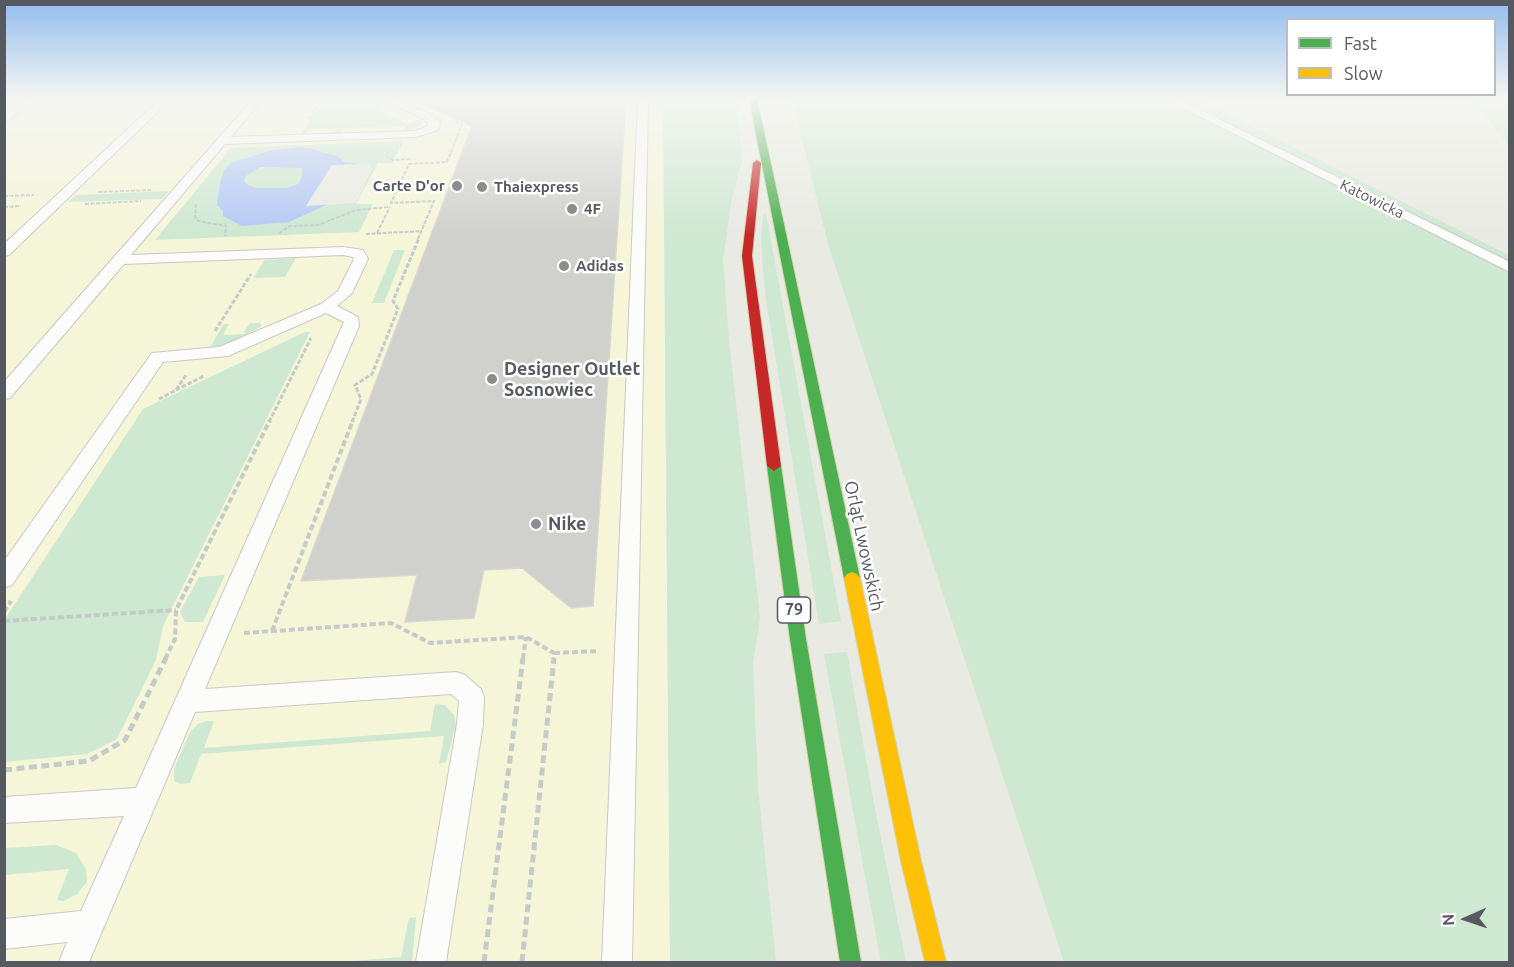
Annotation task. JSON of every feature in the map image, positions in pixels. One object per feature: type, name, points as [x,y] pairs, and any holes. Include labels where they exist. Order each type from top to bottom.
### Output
[{"type":"main road","name":"Orląt Lwowskich","points":[[759,144],[747,256],[748,277],[798,639],[851,963]]},
{"type":"main road","name":"Orląt Lwowskich","points":[[761,144],[907,838],[936,963]]},
{"type":"lane","points":[[4,252],[119,144]]},
{"type":"lane","points":[[4,394],[219,144]]},
{"type":"lane","points":[[617,963],[642,144]]},
{"type":"lane","name":"Katowicka","points":[[1261,144],[1509,268]]},
{"type":"lane","points":[[4,579],[158,357],[222,352],[326,307],[344,293],[361,259],[358,253],[343,251],[119,260]]},
{"type":"lane","points":[[74,963],[351,326],[352,320],[326,307]]},
{"type":"lane","points":[[189,700],[456,683],[472,698],[470,724],[431,963]]},
{"type":"lane","points":[[4,810],[145,801]]},
{"type":"lane","points":[[4,934],[91,925]]},
{"type":"path","points":[[377,233],[409,164],[447,162],[454,144]]},
{"type":"path","points":[[4,207],[194,199],[196,202],[195,216],[198,221],[226,226],[227,231],[223,240],[233,239]]},
{"type":"path","points":[[272,632],[361,399],[355,386],[372,374],[398,309],[393,301],[434,201],[356,210],[311,226],[290,226],[282,229],[274,238],[286,237]]},
{"type":"path","points":[[365,234],[422,231]]},
{"type":"path","points":[[176,390],[264,254]]},
{"type":"path","points":[[4,770],[89,761],[125,740],[175,639],[176,610],[312,337]]},
{"type":"path","points":[[157,399],[206,375]]},
{"type":"path","points":[[4,612],[17,592]]},
{"type":"path","points":[[4,621],[176,610]]},
{"type":"path","points":[[175,639],[391,623],[430,643],[526,637],[554,653],[522,963]]},
{"type":"path","points":[[484,963],[526,637]]},
{"type":"shaded area","points":[[5,144],[663,144],[670,962],[5,962]]},
{"type":"shaded area","points":[[402,144],[392,163],[378,163],[356,204],[373,204],[359,232],[155,240],[231,148]]},
{"type":"shaded area","points":[[663,144],[741,144],[742,161],[731,203],[723,261],[729,340],[760,618],[753,663],[758,788],[776,962],[670,962]]},
{"type":"shaded area","points":[[803,144],[1287,144],[1509,255],[1509,962],[1064,962],[828,244]]},
{"type":"shaded area","points":[[169,191],[162,199],[68,202],[76,195]]},
{"type":"shaded area","points":[[763,213],[766,214],[841,621],[819,624],[765,294],[761,240]]},
{"type":"shaded area","points":[[394,250],[405,250],[384,303],[372,303]]},
{"type":"shaded area","points":[[296,258],[285,277],[253,278],[265,260]]},
{"type":"shaded area","points":[[250,323],[260,323],[262,326],[226,345],[210,347],[224,324],[229,324],[223,335],[243,334]]},
{"type":"shaded area","points":[[305,332],[310,332],[163,626],[156,660],[117,739],[87,754],[5,762],[5,619],[143,409]]},
{"type":"shaded area","points":[[225,575],[203,622],[185,622],[180,612],[199,577]]},
{"type":"shaded area","points":[[847,652],[873,799],[906,962],[881,962],[824,654]]},
{"type":"shaded area","points":[[435,704],[445,705],[454,715],[456,725],[446,762],[439,764],[444,736],[201,754],[190,783],[181,784],[174,781],[174,769],[190,732],[198,724],[207,721],[214,721],[204,748],[430,731]]},
{"type":"shaded area","points":[[56,845],[76,853],[86,869],[87,882],[77,894],[64,901],[57,900],[69,869],[5,875],[5,848]]},
{"type":"shaded area","points":[[416,917],[412,962],[340,962],[401,957],[409,918]]},
{"type":"water","points":[[303,147],[338,156],[344,162],[366,165],[328,204],[289,222],[242,226],[223,216],[223,211],[217,205],[224,170],[231,163],[272,150]],"holes":[[[260,167],[302,168],[302,177],[298,184],[287,188],[256,188],[244,181],[246,176]]]},
{"type":"pier","points":[[369,164],[372,169],[356,203],[306,206],[332,165]]},
{"type":"building","name":"Designer Outlet Sosnowiec","points":[[465,144],[623,144],[593,606],[571,608],[522,568],[484,570],[474,618],[405,622],[417,575],[301,581]]},
{"type":"traffic: fast","points":[[762,144],[852,578]]},
{"type":"traffic: fast","points":[[774,466],[798,639],[851,962]]},
{"type":"traffic: slow","points":[[852,578],[911,861],[936,962]]},
{"type":"traffic: jam","points":[[757,163],[747,256],[774,466]]},
{"type":"place","name":"Carte D'or","points":[[457,186]]},
{"type":"place","name":"Thaiexpress","points":[[482,187]]},
{"type":"place","name":"4F","points":[[572,209]]},
{"type":"place","name":"Adidas","points":[[564,266]]},
{"type":"place","name":"Designer Outlet Sosnowiec","points":[[492,379]]},
{"type":"place","name":"Nike","points":[[536,524]]}]
